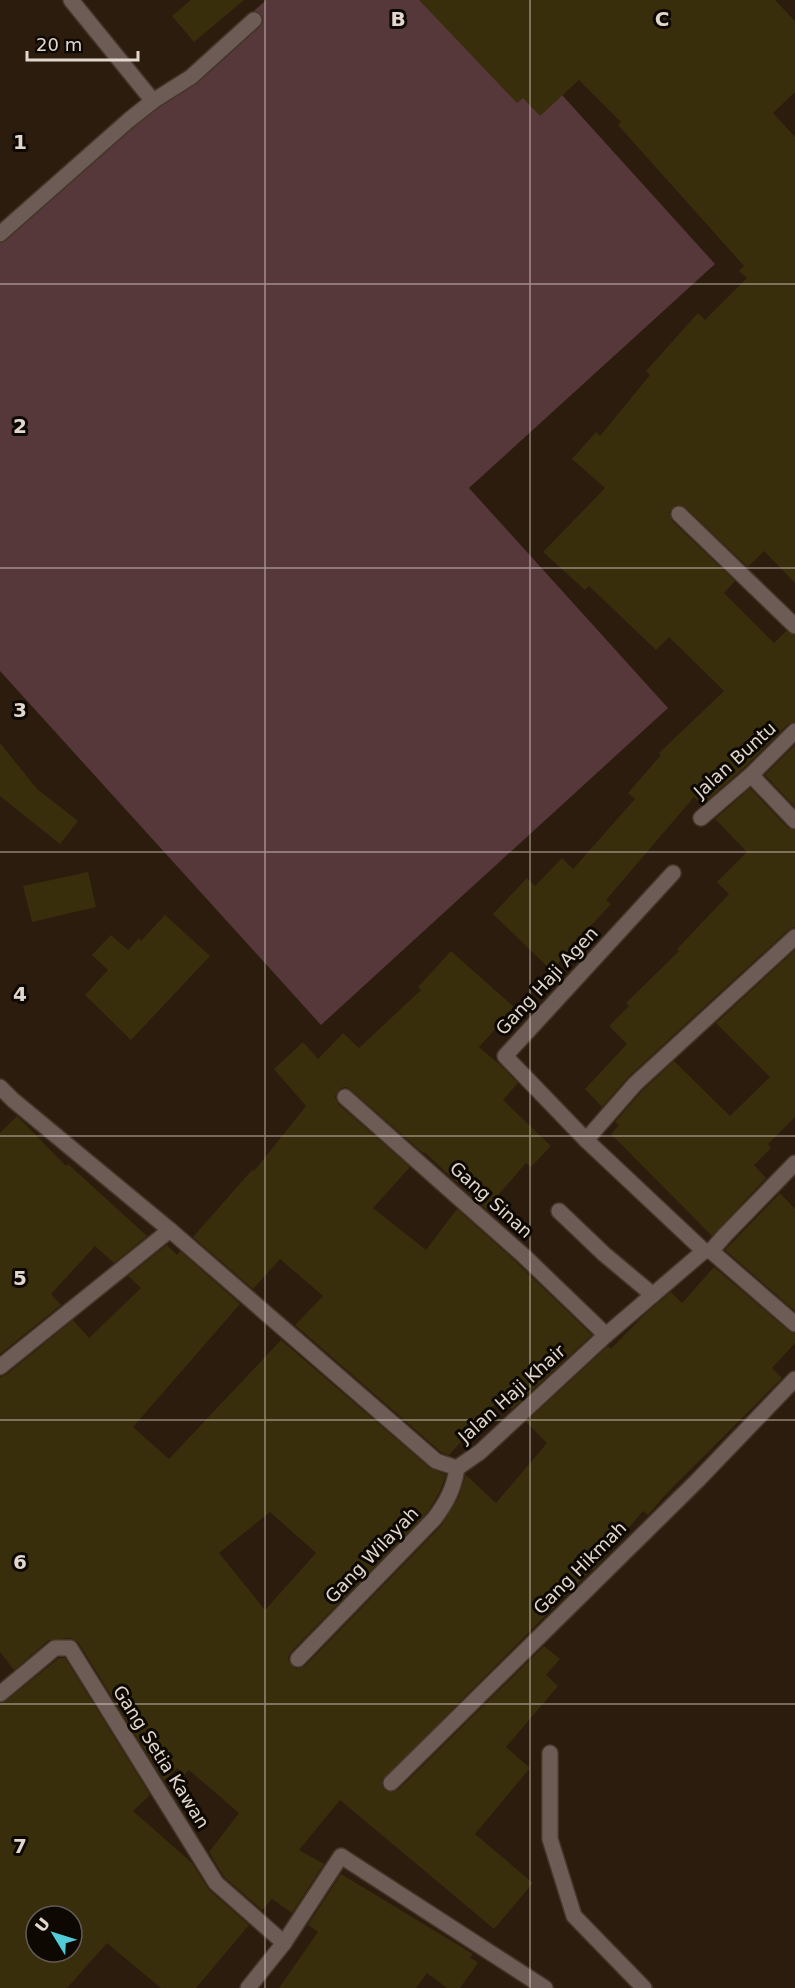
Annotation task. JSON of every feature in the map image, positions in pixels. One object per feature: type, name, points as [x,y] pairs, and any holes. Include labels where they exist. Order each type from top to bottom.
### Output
[{"type":"street","points":[[71,0],[153,101]]},
{"type":"street","points":[[0,234],[129,120],[190,76],[254,21]]},
{"type":"street","points":[[679,514],[795,626]]},
{"type":"street","name":"Jalan Buntu","points":[[701,818],[751,775],[795,731]]},
{"type":"street","points":[[751,775],[795,821]]},
{"type":"street","name":"Gang Haji Agen","points":[[673,873],[505,1056],[586,1140],[708,1251]]},
{"type":"street","points":[[586,1140],[635,1084],[795,937]]},
{"type":"street","name":"Jalan Haji Khair","points":[[0,1087],[170,1230],[436,1461],[458,1468],[480,1452],[606,1335],[708,1251],[795,1163]]},
{"type":"street","name":"Gang Sinan","points":[[345,1097],[523,1255],[606,1335]]},
{"type":"street","points":[[559,1211],[653,1296]]},
{"type":"street","points":[[0,1367],[170,1230]]},
{"type":"street","points":[[708,1251],[795,1324]]},
{"type":"street","name":"Gang Hikmah","points":[[391,1783],[795,1380]]},
{"type":"street","name":"Gang Wilayah","points":[[298,1659],[434,1519],[447,1502],[458,1468]]},
{"type":"street","name":"Gang Setia Kawan","points":[[0,1694],[55,1648],[70,1648],[216,1883],[284,1943]]},
{"type":"street","points":[[550,1753],[550,1839],[574,1916],[644,1988]]},
{"type":"street","points":[[248,1988],[284,1943],[341,1856],[545,1988]]},
{"type":"shaded area","points":[[266,0],[476,0],[715,264],[469,488],[668,708],[321,1025],[0,671],[0,243]]},
{"type":"building","points":[[191,0],[244,0],[194,42],[172,16]]},
{"type":"building","points":[[419,0],[775,0],[795,21],[795,92],[773,113],[795,137],[795,583],[764,551],[748,567],[685,507],[676,505],[669,512],[672,521],[735,581],[724,593],[774,643],[786,631],[795,635],[795,722],[788,724],[744,768],[702,805],[694,797],[606,900],[611,904],[584,933],[586,935],[551,970],[493,914],[527,878],[535,886],[562,858],[573,869],[635,799],[628,793],[661,755],[659,753],[724,691],[669,637],[656,650],[589,586],[585,590],[543,552],[605,488],[572,459],[596,432],[600,436],[650,375],[646,371],[698,313],[705,320],[747,278],[739,271],[744,266],[618,125],[621,122],[579,80],[540,116],[523,98],[517,103]]},
{"type":"building","points":[[0,743],[37,789],[78,821],[60,844],[0,796]]},
{"type":"building","points":[[795,745],[795,807],[765,775]]},
{"type":"building","points":[[750,788],[788,828],[795,830],[795,927],[788,930],[628,1077],[602,1107],[585,1089],[627,1044],[609,1026],[629,1006],[626,1003],[679,951],[677,949],[729,894],[717,882],[747,852],[715,819]]},
{"type":"building","points":[[88,872],[96,907],[32,922],[23,886]]},
{"type":"building","points":[[165,915],[210,956],[131,1040],[85,995],[108,970],[92,955],[111,935],[128,950],[139,938],[141,941]]},
{"type":"building","points":[[795,950],[795,1117],[768,1144],[771,1148],[754,1165],[766,1178],[712,1236],[611,1134],[619,1125],[615,1122],[642,1091],[674,1061],[730,1116],[770,1077],[716,1023]]},
{"type":"building","points":[[451,951],[515,1008],[479,1047],[518,1083],[503,1100],[551,1146],[531,1167],[526,1163],[486,1209],[351,1090],[346,1087],[341,1088],[335,1096],[338,1104],[410,1167],[373,1208],[426,1250],[457,1209],[592,1335],[512,1409],[501,1398],[449,1455],[441,1452],[295,1325],[323,1296],[280,1259],[253,1289],[193,1237],[252,1170],[254,1171],[306,1106],[274,1069],[303,1042],[318,1059],[343,1033],[359,1048],[421,990],[418,987]]},
{"type":"building","points":[[17,1116],[66,1166],[68,1164],[147,1236],[114,1263],[95,1246],[51,1294],[61,1305],[0,1354],[0,1133]]},
{"type":"building","points":[[780,1193],[795,1209],[795,1311],[725,1250]]},
{"type":"building","points":[[167,1245],[177,1255],[180,1251],[240,1304],[133,1427],[169,1459],[281,1340],[430,1468],[446,1475],[427,1513],[291,1652],[288,1657],[289,1662],[296,1669],[305,1666],[441,1526],[458,1499],[466,1475],[496,1503],[547,1443],[526,1422],[608,1346],[611,1349],[644,1315],[671,1292],[682,1303],[714,1267],[795,1334],[795,1343],[772,1368],[782,1378],[666,1494],[648,1515],[643,1511],[595,1568],[382,1780],[385,1790],[393,1792],[398,1790],[544,1646],[560,1659],[546,1675],[558,1686],[506,1747],[530,1768],[475,1834],[533,1883],[494,1929],[340,1800],[299,1850],[324,1864],[292,1913],[272,1899],[262,1910],[224,1877],[209,1852],[239,1813],[189,1770],[184,1775],[177,1768],[164,1781],[78,1642],[70,1638],[49,1640],[14,1670],[0,1652],[0,1377],[6,1375],[73,1320],[89,1338],[141,1288],[128,1276]],"holes":[[[270,1512],[316,1553],[265,1610],[219,1553]]]},
{"type":"building","points":[[59,1658],[65,1658],[150,1795],[133,1811],[192,1863],[209,1890],[249,1925],[196,1988],[161,1988],[107,1943],[67,1988],[0,1988],[0,1704]]},
{"type":"building","points":[[341,1874],[473,1954],[470,1957],[478,1963],[460,1988],[447,1988],[427,1973],[416,1988],[279,1988],[318,1932],[308,1925]]}]
